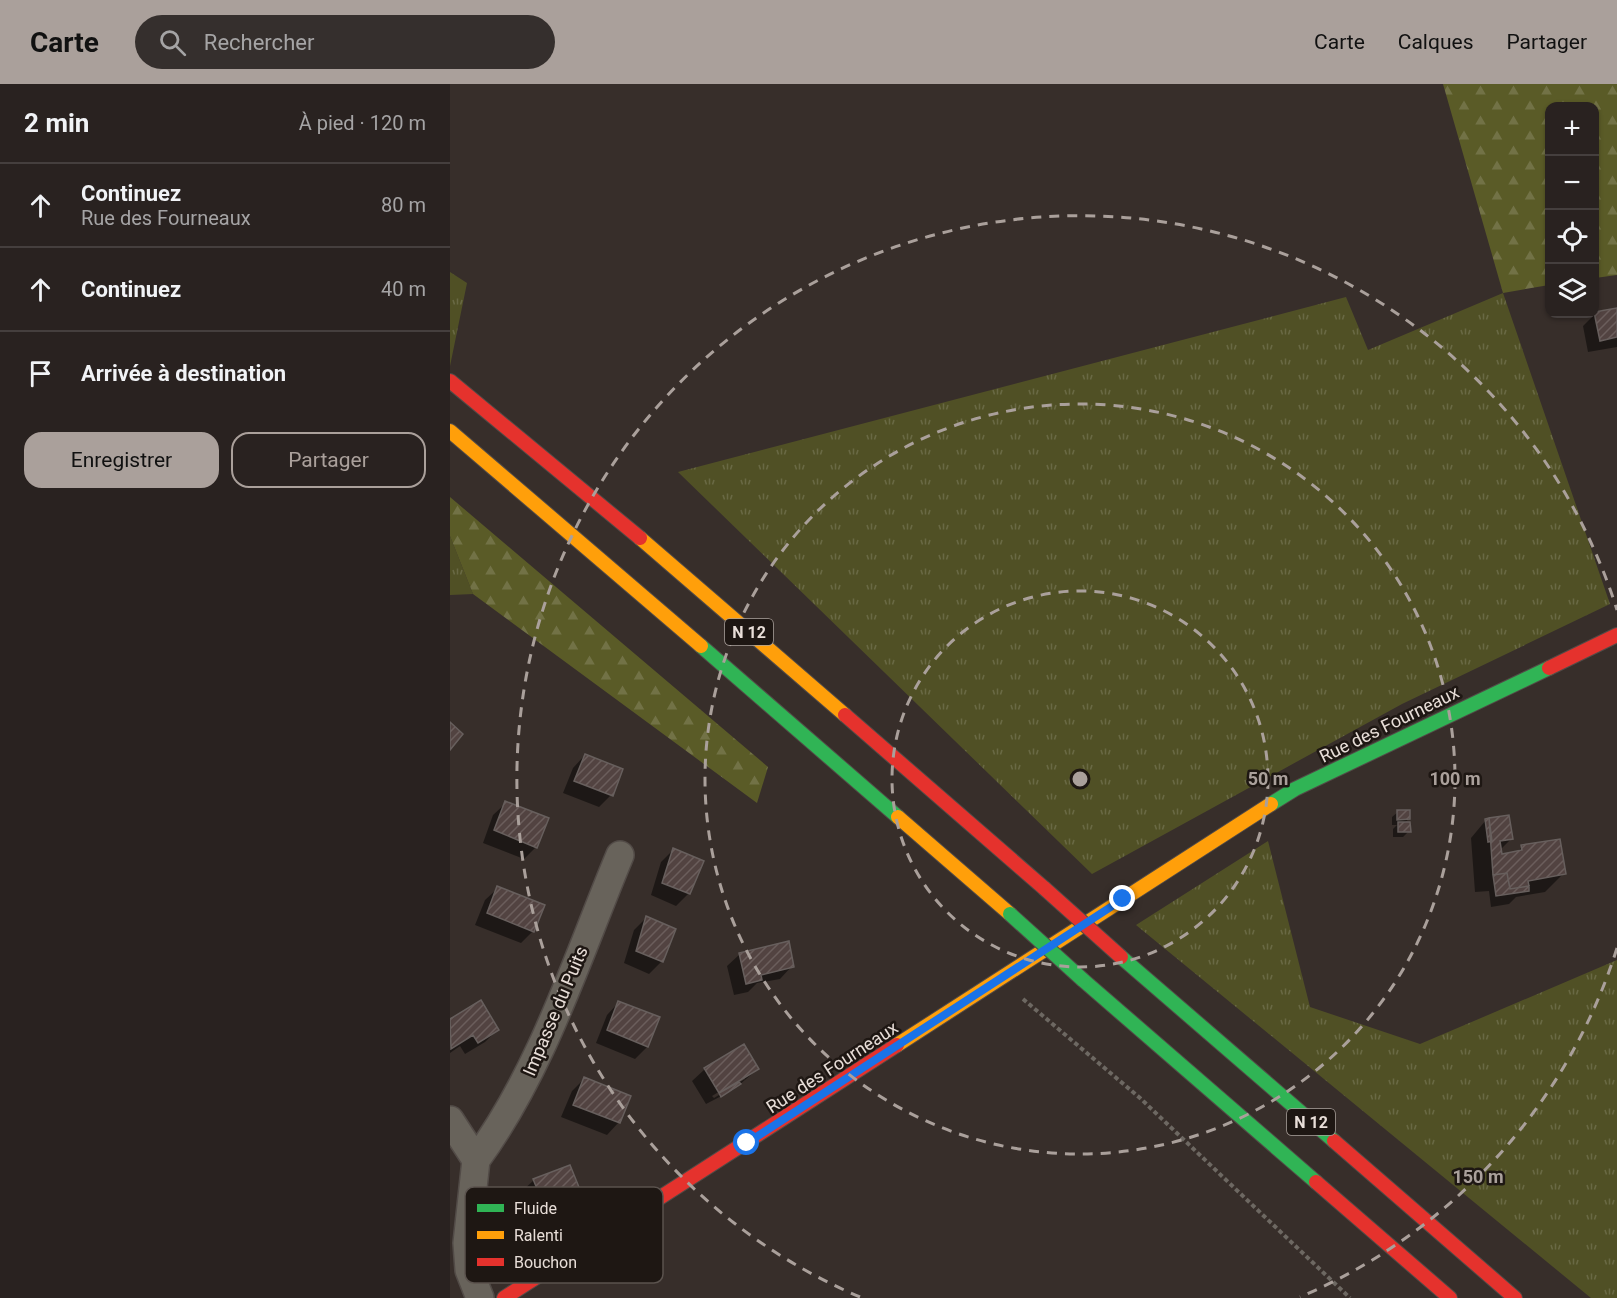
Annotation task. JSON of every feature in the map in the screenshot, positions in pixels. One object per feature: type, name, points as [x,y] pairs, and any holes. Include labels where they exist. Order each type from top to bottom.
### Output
[{"type":"main road","name":"N 12","points":[[450,381],[592,496],[1515,1298]]},
{"type":"main road","name":"N 12","points":[[450,432],[573,535],[1450,1298]]},
{"type":"main road","name":"Rue des Fourneaux","points":[[663,1196],[1295,789],[1617,635]]},
{"type":"main road","name":"Rue des Fourneaux","points":[[504,1298],[527,1283]]},
{"type":"street","name":"Impasse du Puits","points":[[476,1160],[498,1129],[527,1079],[620,855]]},
{"type":"street","points":[[450,1120],[476,1160],[473,1187]]},
{"type":"street","points":[[475,1283],[480,1298]]},
{"type":"path","points":[[997,983],[1024,999],[1140,1098],[1350,1298]]},
{"type":"green space","points":[[1443,84],[1617,84],[1617,275],[1599,277],[1599,102],[1545,102],[1545,286],[1503,293]]},
{"type":"green space","points":[[450,272],[467,283],[450,366]]},
{"type":"green space","points":[[1503,293],[1610,604],[1402,704],[1092,874],[678,472],[1346,297],[1368,350]]},
{"type":"green space","points":[[450,497],[768,767],[757,803],[473,594],[450,536]]},
{"type":"green space","points":[[450,536],[473,594],[450,595]]},
{"type":"green space","points":[[1268,841],[1310,1007],[1420,1044],[1617,960],[1617,1298],[1591,1298],[1136,925]]},
{"type":"building","points":[[1617,308],[1617,337],[1600,341],[1595,318],[1599,318],[1599,311]]},
{"type":"building","points":[[450,722],[463,734],[450,750]]},
{"type":"building","points":[[585,754],[623,769],[613,796],[574,781]]},
{"type":"building","points":[[505,801],[549,818],[537,848],[494,830]]},
{"type":"building","points":[[1397,810],[1410,810],[1410,819],[1397,820]]},
{"type":"building","points":[[1509,815],[1513,839],[1500,841],[1502,854],[1522,850],[1521,845],[1560,839],[1566,874],[1528,881],[1529,886],[1510,889],[1507,873],[1493,875],[1489,818]]},
{"type":"building","points":[[1489,818],[1492,841],[1488,842],[1485,819]]},
{"type":"building","points":[[1398,822],[1410,822],[1411,832],[1398,832]]},
{"type":"building","points":[[673,848],[704,861],[690,894],[662,883]]},
{"type":"building","points":[[1507,873],[1510,889],[1529,886],[1529,891],[1496,896],[1493,875]]},
{"type":"building","points":[[497,886],[545,905],[534,932],[487,913]]},
{"type":"building","points":[[646,916],[676,929],[663,962],[636,951]]},
{"type":"building","points":[[789,941],[794,967],[761,975],[762,980],[746,984],[739,953]]},
{"type":"building","points":[[481,1000],[499,1030],[478,1043],[473,1035],[451,1049],[450,1019]]},
{"type":"building","points":[[618,1001],[660,1017],[648,1047],[607,1030]]},
{"type":"building","points":[[744,1044],[759,1069],[719,1093],[704,1068]]},
{"type":"building","points":[[584,1077],[631,1096],[620,1123],[573,1105]]},
{"type":"building","points":[[739,1082],[741,1084],[721,1097],[719,1093]]},
{"type":"building","points":[[570,1165],[579,1187],[536,1187],[533,1179]]},
{"type":"traffic: fast","points":[[701,646],[898,817]]},
{"type":"traffic: fast","points":[[1271,804],[1295,789],[1549,668]]},
{"type":"traffic: fast","points":[[1010,914],[1083,980]]},
{"type":"traffic: fast","points":[[1121,957],[1334,1141]]},
{"type":"traffic: fast","points":[[1083,980],[1316,1182]]},
{"type":"traffic: slow","points":[[450,431],[701,646]]},
{"type":"traffic: slow","points":[[640,538],[845,715]]},
{"type":"traffic: slow","points":[[897,1045],[1271,804]]},
{"type":"traffic: slow","points":[[898,817],[1010,914]]},
{"type":"traffic: jam","points":[[450,381],[640,538]]},
{"type":"traffic: jam","points":[[1549,668],[1617,635]]},
{"type":"traffic: jam","points":[[845,715],[1044,888]]},
{"type":"traffic: jam","points":[[1044,888],[1121,957]]},
{"type":"traffic: jam","points":[[663,1196],[897,1045]]},
{"type":"traffic: jam","points":[[1334,1141],[1515,1298]]},
{"type":"traffic: jam","points":[[1316,1182],[1450,1298]]},
{"type":"traffic: jam","points":[[504,1298],[527,1283]]},
{"type":"route","points":[[747,1143],[997,983],[1123,899]]}]
